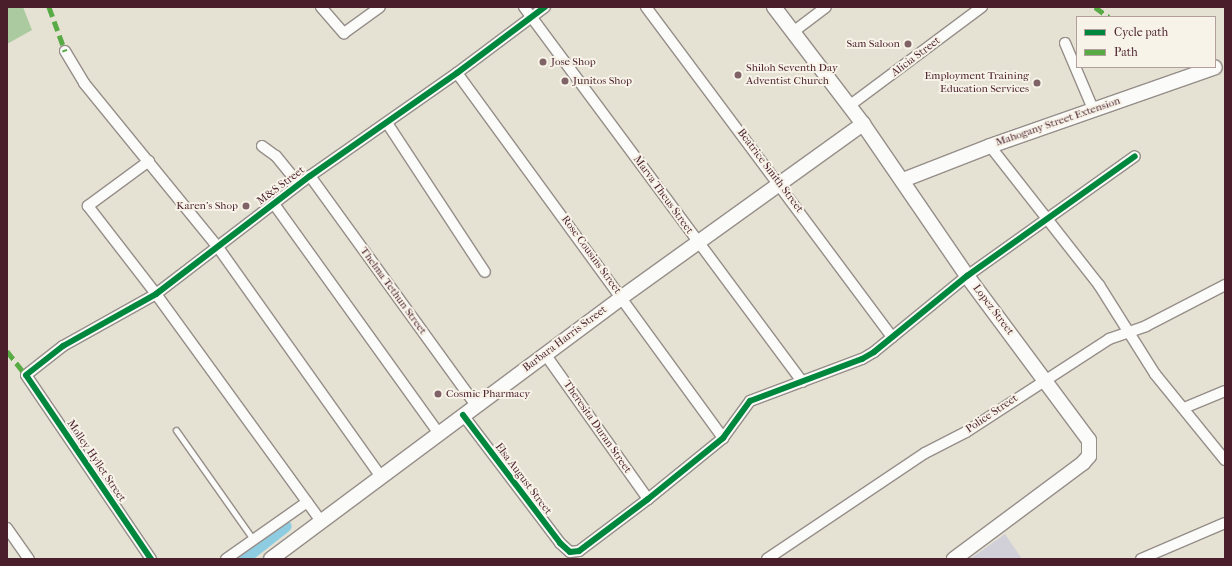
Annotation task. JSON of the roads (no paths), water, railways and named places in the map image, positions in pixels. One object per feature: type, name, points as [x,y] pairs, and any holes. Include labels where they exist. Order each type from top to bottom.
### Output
[{"type":"street","points":[[321,7],[344,33],[380,7]]},
{"type":"street","name":"Marva Theus Street","points":[[524,7],[802,382]]},
{"type":"street","name":"M&S Street","points":[[26,375],[63,346],[156,294],[299,184],[458,73],[545,7]]},
{"type":"street","name":"Beatrice Smith Street","points":[[646,7],[779,183],[892,337]]},
{"type":"street","name":"Lopez Street","points":[[774,7],[863,124],[903,180],[967,276],[1044,380],[1086,432],[1090,448],[1089,456],[1083,463],[954,559]]},
{"type":"street","points":[[793,32],[826,7]]},
{"type":"street","name":"Alicia Street","points":[[849,106],[982,7]]},
{"type":"street","points":[[1065,43],[1093,109]]},
{"type":"street","points":[[65,51],[84,83],[217,246],[381,477]]},
{"type":"street","name":"Mahogany Street Extension","points":[[903,180],[990,146],[1212,68]]},
{"type":"street","name":"Rose Cousins Street","points":[[458,73],[723,438]]},
{"type":"street","points":[[386,124],[485,272]]},
{"type":"street","name":"Barbara Harris Street","points":[[271,559],[698,241],[863,124]]},
{"type":"street","points":[[262,146],[276,156],[299,184]]},
{"type":"street","points":[[990,146],[1045,220],[1099,285],[1127,332],[1155,374],[1225,460]]},
{"type":"street","points":[[648,499],[723,438],[750,401],[862,359],[892,337],[967,276],[1135,156]]},
{"type":"street","points":[[149,161],[88,206],[156,294],[321,521]]},
{"type":"street","name":"Thelma Tethun Street","points":[[310,176],[476,405]]},
{"type":"street","points":[[274,204],[439,434]]},
{"type":"street","name":"Police Street","points":[[768,559],[925,454],[966,432],[1109,339],[1127,332],[1225,285]]},
{"type":"street","name":"Theresita Duran Street","points":[[545,354],[648,499]]},
{"type":"street","name":"Molley Hyllet Street","points":[[26,375],[151,559]]},
{"type":"street","points":[[1184,408],[1225,391]]},
{"type":"street","name":"Elsa August Street","points":[[463,415],[560,543],[570,552],[586,548],[648,499]]},
{"type":"street","points":[[226,559],[307,502]]},
{"type":"street","points":[[1141,559],[1225,523]]},
{"type":"street","points":[[7,528],[29,559]]},
{"type":"lane","points":[[176,430],[253,539]]},
{"type":"waterway","points":[[244,559],[286,526]]},
{"type":"place","name":"Sam Saloon","points":[[908,44]]},
{"type":"place","name":"Jose Shop","points":[[543,62]]},
{"type":"place","name":"Shiloh Seventh Day Adventist Church","points":[[738,75]]},
{"type":"place","name":"Junitos Shop","points":[[565,81]]},
{"type":"place","name":"Employment Training Education Services","points":[[1037,83]]},
{"type":"place","name":"Karen's Shop","points":[[246,206]]},
{"type":"place","name":"Cosmic Pharmacy","points":[[438,394]]}]
